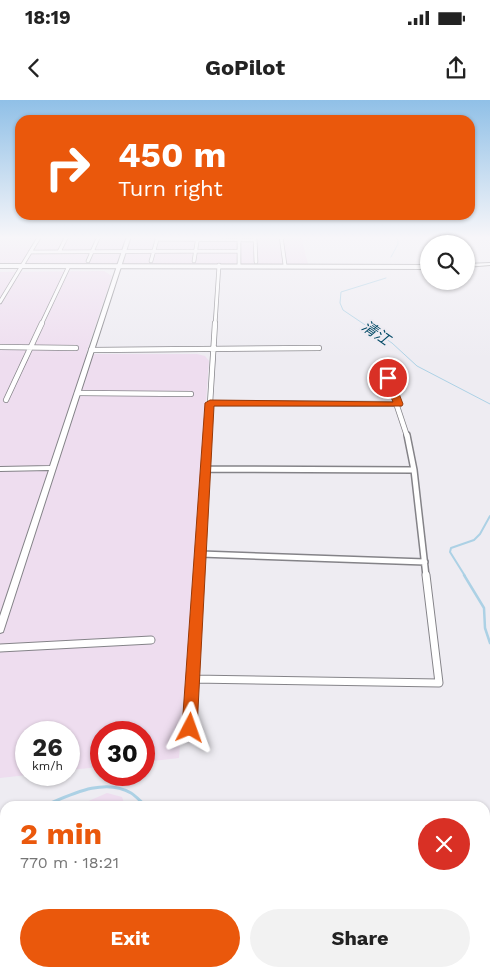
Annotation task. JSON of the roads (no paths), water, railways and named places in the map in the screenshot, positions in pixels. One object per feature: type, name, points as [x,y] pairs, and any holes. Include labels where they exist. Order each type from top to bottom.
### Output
[{"type":"street","points":[[0,302],[15,277]]},
{"type":"street","points":[[6,400],[64,277]]},
{"type":"street","points":[[0,629],[115,277]]},
{"type":"street","points":[[190,728],[207,469],[212,350],[218,277]]},
{"type":"street","points":[[0,347],[76,348]]},
{"type":"street","points":[[91,350],[319,348]]},
{"type":"street","points":[[193,679],[439,683],[414,470],[399,404],[383,364]]},
{"type":"street","points":[[77,393],[191,394]]},
{"type":"street","points":[[210,403],[399,404]]},
{"type":"street","points":[[0,469],[52,468]]},
{"type":"street","points":[[207,469],[414,470]]},
{"type":"street","points":[[201,554],[425,562]]},
{"type":"street","points":[[0,648],[151,640]]},
{"type":"waterway","name":"清江","points":[[386,278],[341,292],[340,303],[343,310],[392,343],[417,366],[490,404]]},
{"type":"waterway","name":"清江","points":[[465,576],[450,552],[451,548],[474,540],[480,534],[490,516]]},
{"type":"waterway","name":"清江","points":[[464,575],[484,608],[485,628],[490,643]]},
{"type":"waterway","points":[[56,801],[87,789],[98,787],[121,789],[131,793],[140,801]]}]
